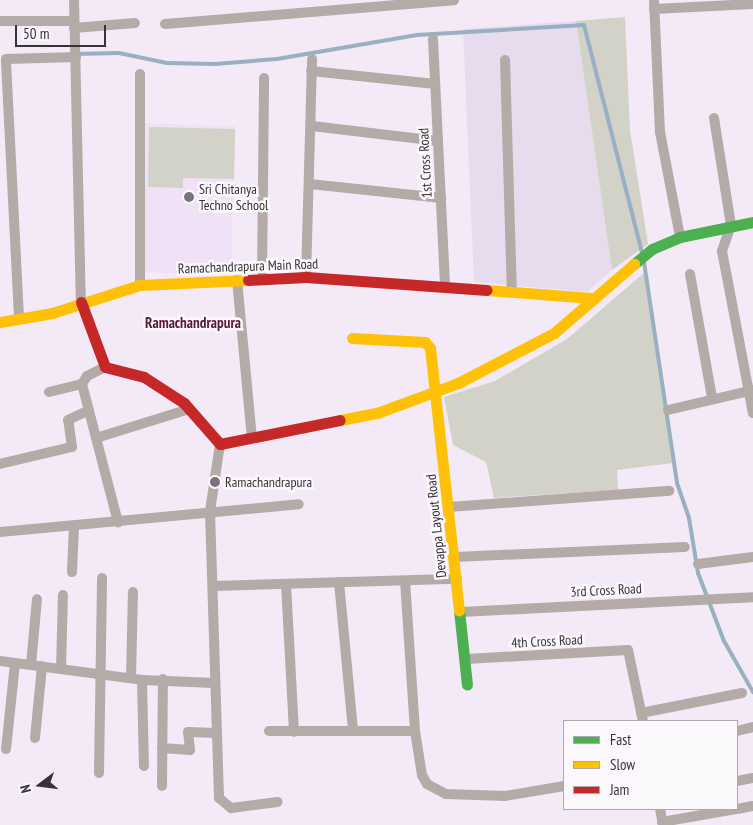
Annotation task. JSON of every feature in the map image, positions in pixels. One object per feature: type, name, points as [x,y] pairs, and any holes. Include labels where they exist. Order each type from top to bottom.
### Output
[{"type":"street","points":[[74,0],[81,302],[104,367]]},
{"type":"street","points":[[165,24],[454,0]]},
{"type":"street","points":[[680,237],[660,132],[654,4],[753,4]]},
{"type":"street","points":[[0,21],[74,25],[135,23]]},
{"type":"street","name":"1st Cross Road","points":[[433,38],[445,286]]},
{"type":"street","points":[[19,318],[6,59],[76,57]]},
{"type":"street","points":[[306,277],[312,126],[312,59]]},
{"type":"street","points":[[505,60],[512,292]]},
{"type":"street","points":[[311,72],[435,84]]},
{"type":"street","points":[[140,74],[140,285]]},
{"type":"street","points":[[262,279],[264,78]]},
{"type":"street","points":[[714,118],[731,225],[722,251],[751,390],[753,413]]},
{"type":"street","points":[[312,126],[438,141]]},
{"type":"street","points":[[310,184],[441,198]]},
{"type":"street","points":[[220,444],[377,412],[436,391],[554,334],[592,298],[652,249],[680,237],[753,222]]},
{"type":"street","points":[[690,274],[712,398]]},
{"type":"street","name":"Ramachandrapura Main Road","points":[[0,322],[52,313],[81,302],[140,285],[306,277],[592,298]]},
{"type":"street","points":[[237,280],[252,438]]},
{"type":"street","name":"Devappa Layout Road","points":[[352,338],[429,344],[455,557],[467,685]]},
{"type":"street","points":[[50,392],[82,384],[87,376],[104,367],[144,378],[189,409],[220,444]]},
{"type":"street","points":[[82,384],[118,522]]},
{"type":"street","points":[[668,410],[751,390]]},
{"type":"street","points":[[96,438],[189,409]]},
{"type":"street","points":[[0,464],[72,447],[68,420],[89,410]]},
{"type":"street","points":[[220,444],[210,511],[214,586],[214,683],[219,798],[231,808],[278,802]]},
{"type":"street","points":[[449,507],[669,491]]},
{"type":"street","points":[[0,532],[74,527],[210,511],[299,504]]},
{"type":"street","points":[[72,572],[74,527]]},
{"type":"street","points":[[455,557],[685,547]]},
{"type":"street","points":[[698,564],[753,557]]},
{"type":"street","points":[[99,773],[99,674],[102,578]]},
{"type":"street","points":[[214,586],[457,579]]},
{"type":"street","points":[[404,580],[415,731],[422,775],[427,784],[446,794],[505,796],[563,786]]},
{"type":"street","points":[[339,582],[354,732]]},
{"type":"street","points":[[286,584],[294,732]]},
{"type":"street","points":[[131,678],[133,592]]},
{"type":"street","points":[[61,668],[63,595]]},
{"type":"street","name":"3rd Cross Road","points":[[461,612],[753,597]]},
{"type":"street","points":[[31,665],[37,599]]},
{"type":"street","name":"4th Cross Road","points":[[466,659],[628,650],[642,717]]},
{"type":"street","points":[[0,661],[142,680],[163,679],[214,683]]},
{"type":"street","points":[[6,748],[16,663]]},
{"type":"street","points":[[35,738],[42,666]]},
{"type":"street","points":[[162,786],[163,679]]},
{"type":"street","points":[[142,680],[144,766]]},
{"type":"street","points":[[642,717],[742,692]]},
{"type":"street","points":[[738,731],[753,727]]},
{"type":"street","points":[[270,731],[415,731]]},
{"type":"street","points":[[162,748],[190,750],[188,732],[216,732]]},
{"type":"street","points":[[738,781],[753,778]]},
{"type":"street","points":[[738,809],[753,806]]},
{"type":"street","points":[[660,810],[663,824],[731,810]]},
{"type":"shaded area","points":[[625,17],[630,130],[648,244],[612,270],[576,21]]},
{"type":"shaded area","points":[[576,21],[612,270],[587,292],[474,282],[463,29]]},
{"type":"shaded area","name":"Sri Chitanya Techno School","points":[[143,123],[236,126],[231,275],[138,272]]},
{"type":"shaded area","points":[[149,127],[235,129],[234,179],[183,178],[183,188],[148,187]]},
{"type":"shaded area","points":[[646,271],[673,463],[617,470],[618,490],[494,498],[486,462],[453,445],[444,397],[495,381],[567,339]]},
{"type":"waterway","points":[[75,54],[119,53],[167,63],[215,64],[277,59],[417,35],[584,25],[642,253]]},
{"type":"waterway","points":[[644,262],[677,483],[689,518],[698,573],[724,641],[753,692]]},
{"type":"traffic: fast","points":[[634,264],[652,249],[680,237],[753,222]]},
{"type":"traffic: fast","points":[[459,610],[467,685]]},
{"type":"traffic: slow","points":[[340,420],[377,413],[458,383],[554,333],[634,264]]},
{"type":"traffic: slow","points":[[0,322],[52,313],[140,285],[248,280]]},
{"type":"traffic: slow","points":[[487,290],[592,298]]},
{"type":"traffic: slow","points":[[352,338],[425,342],[430,348],[459,610]]},
{"type":"traffic: jam","points":[[248,280],[306,277],[487,290]]},
{"type":"traffic: jam","points":[[81,302],[105,367],[144,377],[184,403],[220,444],[340,420]]},
{"type":"place","name":"Sri Chitanya Techno School","points":[[189,197]]},
{"type":"place","name":"Ramachandrapura","points":[[215,482]]},
{"type":"district","name":"Ramachandrapura","points":[[193,323]]}]
